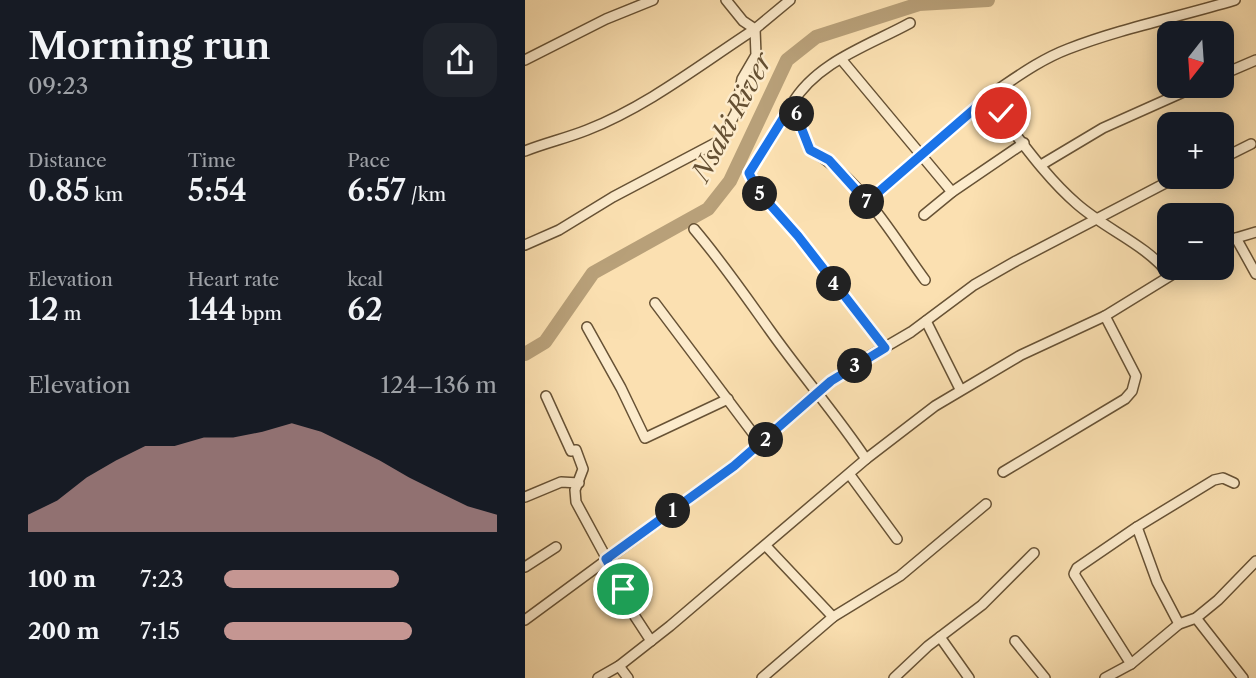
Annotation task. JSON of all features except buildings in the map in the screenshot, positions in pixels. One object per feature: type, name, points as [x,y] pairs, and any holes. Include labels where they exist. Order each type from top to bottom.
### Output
[{"type":"street","points":[[525,60],[606,19],[653,0]]},
{"type":"street","points":[[726,0],[743,21],[755,29]]},
{"type":"street","points":[[525,151],[588,130],[666,88],[755,29],[790,0]]},
{"type":"street","points":[[990,102],[988,96],[1027,69],[1066,49],[1144,23],[1177,17],[1235,0]]},
{"type":"street","points":[[885,348],[798,236],[757,190],[749,173],[799,92],[815,76],[841,59],[910,23]]},
{"type":"street","points":[[525,245],[559,230],[613,197],[721,139],[736,112],[742,79],[756,55],[755,29]]},
{"type":"street","points":[[841,59],[952,192]]},
{"type":"street","points":[[1234,69],[1256,60]]},
{"type":"street","points":[[867,202],[987,98],[1075,202],[1157,259]]},
{"type":"street","points":[[1041,165],[1103,128],[1170,98]]},
{"type":"street","points":[[792,104],[810,150],[829,160],[867,202],[925,280]]},
{"type":"street","points":[[924,215],[952,192],[1024,143]]},
{"type":"street","points":[[1234,152],[1251,144]]},
{"type":"street","points":[[525,620],[761,444],[816,393],[846,370],[885,348],[995,273],[1157,185]]},
{"type":"street","points":[[694,229],[729,271],[768,329],[866,459]]},
{"type":"street","points":[[1256,232],[1236,238],[1256,274]]},
{"type":"street","points":[[598,678],[619,666],[651,640],[766,546],[866,459],[960,389],[1021,355],[1105,316],[1162,280]]},
{"type":"street","points":[[655,303],[761,444]]},
{"type":"street","points":[[1003,472],[1125,399],[1132,391],[1136,376],[1105,316]]},
{"type":"street","points":[[926,321],[960,389]]},
{"type":"street","points":[[587,327],[645,438],[728,399]]},
{"type":"street","points":[[546,397],[566,443],[571,451],[576,450],[579,455],[583,469],[575,490],[576,502],[634,615],[651,640]]},
{"type":"street","points":[[850,475],[897,539]]},
{"type":"street","points":[[1131,664],[1075,574],[1077,568],[1214,480],[1229,479],[1234,483]]},
{"type":"street","points":[[525,497],[561,482],[579,483]]},
{"type":"street","points":[[762,678],[833,617],[900,576],[986,504]]},
{"type":"street","points":[[1137,527],[1157,582],[1179,624]]},
{"type":"street","points":[[766,546],[833,617]]},
{"type":"street","points":[[525,567],[556,547]]},
{"type":"street","points":[[894,678],[982,605],[1034,553]]},
{"type":"street","points":[[1105,678],[1131,664],[1179,624],[1196,618],[1218,600],[1256,561]]},
{"type":"street","points":[[1196,618],[1243,678]]},
{"type":"street","points":[[940,638],[969,678]]},
{"type":"street","points":[[1015,641],[1045,678]]},
{"type":"street","points":[[619,666],[628,678]]},
{"type":"waterway","name":"Nsaki River","points":[[525,354],[545,342],[593,273],[708,209],[730,181],[787,60],[816,37],[919,4],[988,0]]},
{"type":"route","points":[[623,589],[606,559],[734,466],[831,381],[885,348],[798,236],[757,190],[749,173],[792,104],[810,150],[829,160],[867,202],[987,98],[1001,113]]}]
